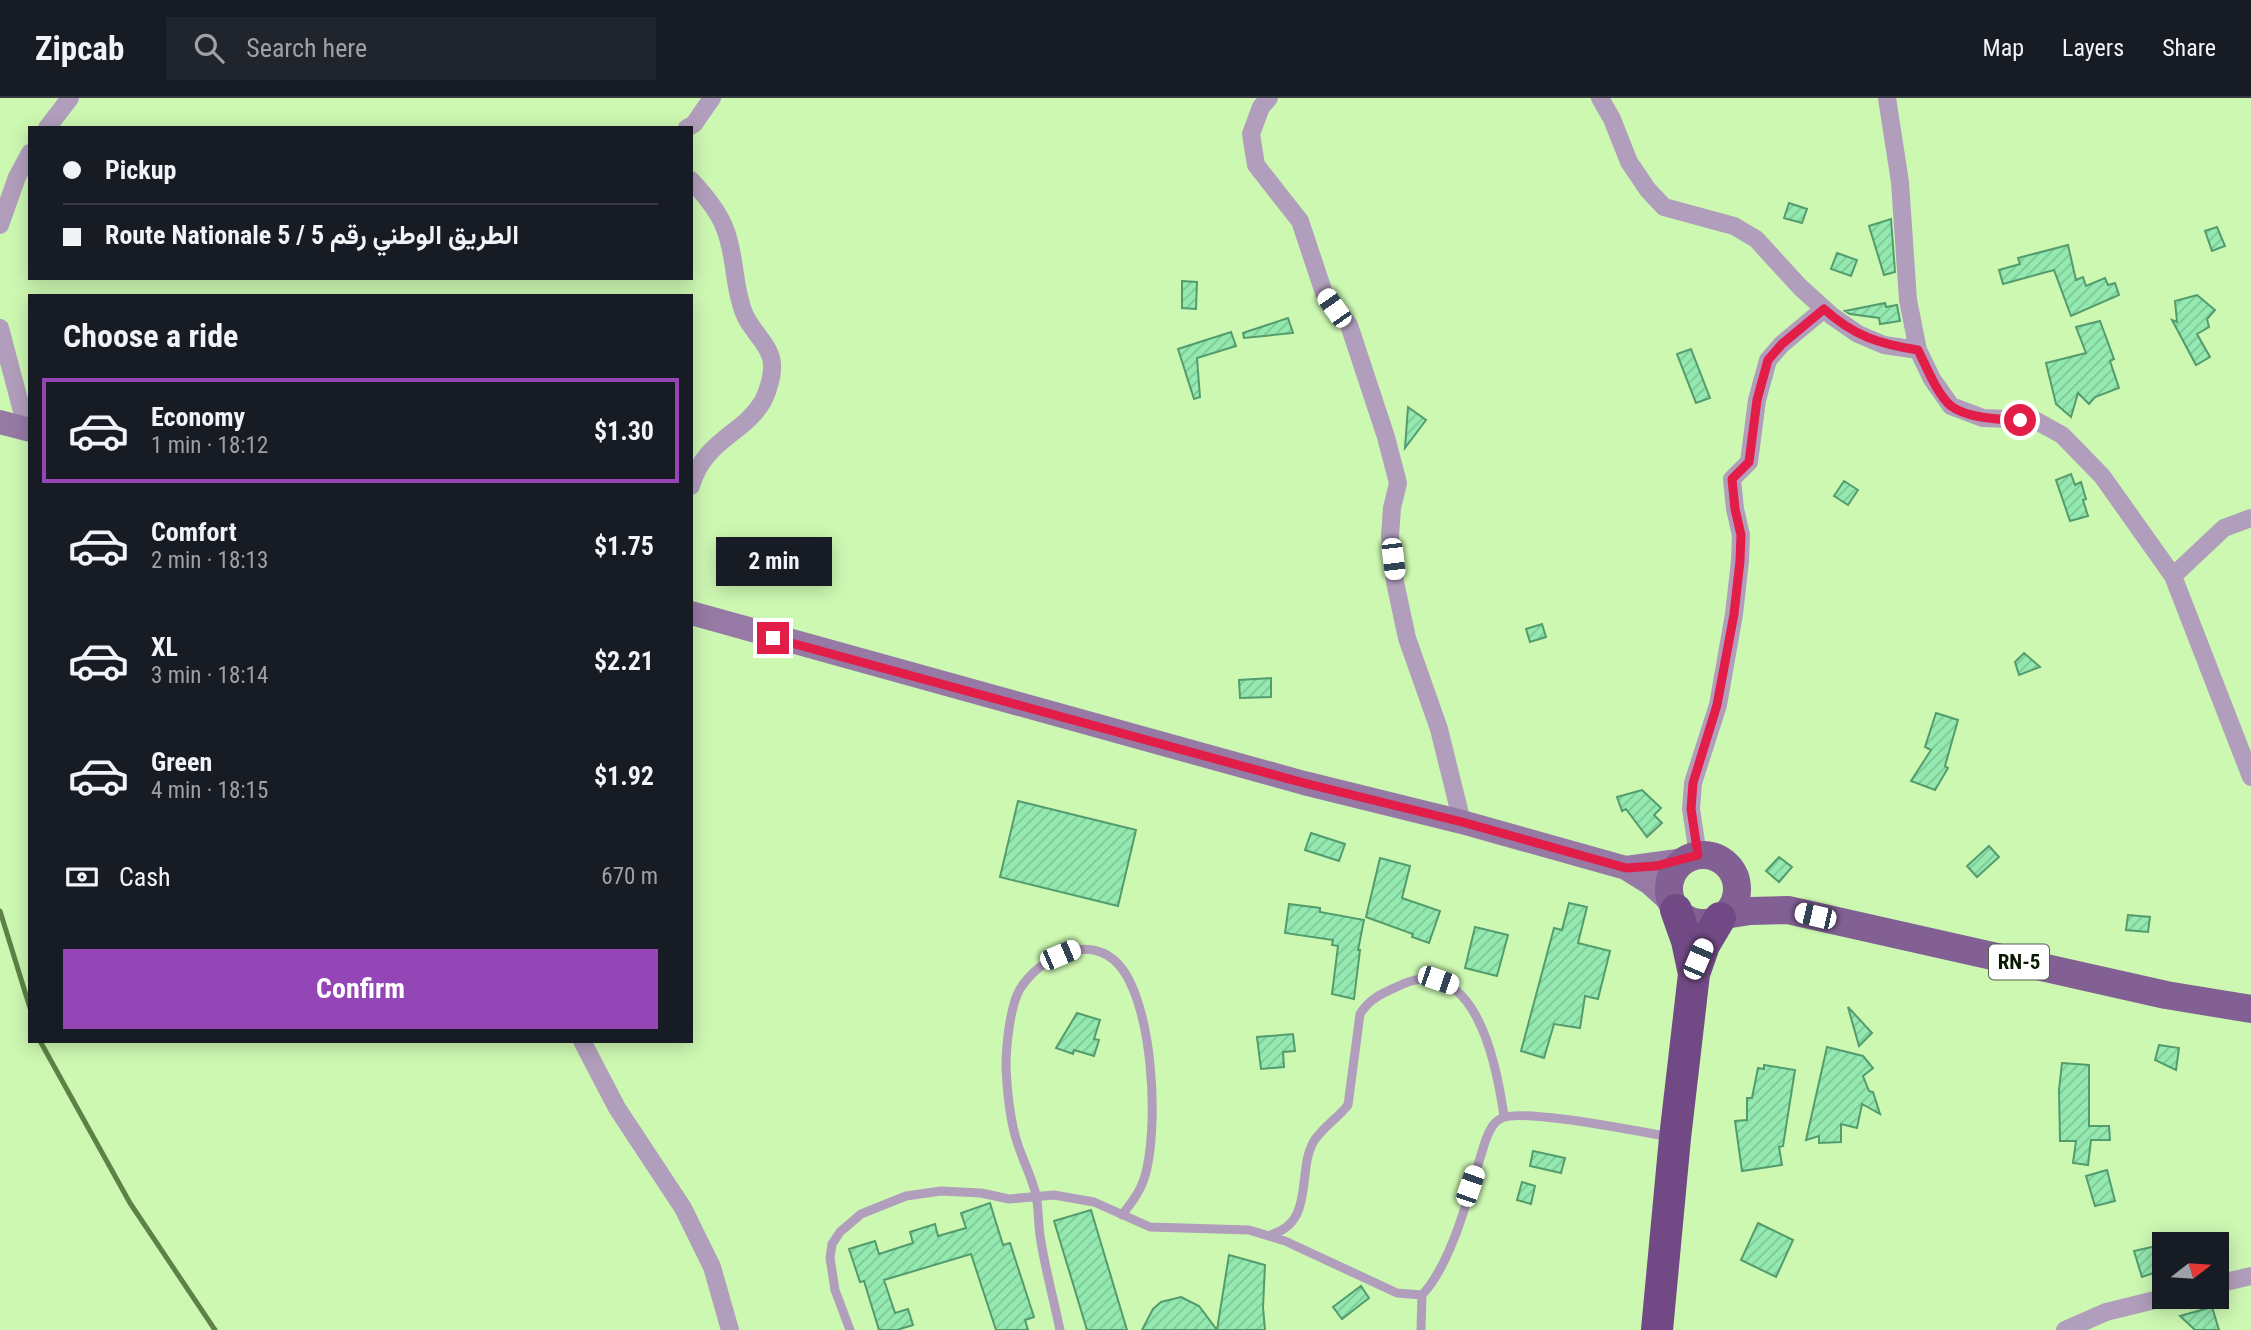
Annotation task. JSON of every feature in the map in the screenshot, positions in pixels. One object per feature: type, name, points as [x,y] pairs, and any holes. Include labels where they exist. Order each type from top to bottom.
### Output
[{"type":"highway","points":[[1674,906],[1687,941],[1694,974]]},
{"type":"highway","points":[[1657,1330],[1694,974],[1704,945],[1723,916]]},
{"type":"main road","points":[[0,422],[28,430]]},
{"type":"main road","points":[[693,615],[1626,868],[1650,883],[1683,917],[1702,923],[1723,916],[1733,905],[1735,880],[1730,868],[1716,858],[1691,858],[1626,868]]},
{"type":"main road","points":[[1674,906],[1669,891],[1670,879],[1676,868],[1691,858]]},
{"type":"main road","name":"RN-5","points":[[1730,868],[1788,910]]},
{"type":"main road","name":"RN-5","points":[[1723,916],[1750,911],[1788,910],[2166,995],[2251,1009]]},
{"type":"street","points":[[49,126],[70,98]]},
{"type":"street","points":[[690,126],[712,98]]},
{"type":"street","points":[[1269,98],[1261,107],[1251,135],[1256,165],[1300,221],[1324,293],[1349,325],[1386,437],[1398,483],[1392,508],[1390,537],[1395,582],[1407,638],[1439,729],[1462,822]]},
{"type":"street","points":[[1600,98],[1612,119],[1629,162],[1648,190],[1664,206],[1734,226],[1756,239],[1800,287],[1858,334],[1884,345],[1918,350]]},
{"type":"street","points":[[1887,98],[1900,182],[1908,300],[1918,350],[1932,379],[1951,406],[1983,418],[2035,420],[2062,435],[2102,476],[2173,576],[2251,776]]},
{"type":"street","points":[[0,225],[17,177],[28,157]]},
{"type":"street","points":[[693,183],[725,227],[744,315],[764,344],[772,362],[763,401],[710,451],[693,480]]},
{"type":"street","points":[[1691,858],[1693,783],[1717,705],[1734,614],[1740,561],[1741,535],[1732,479],[1749,462],[1757,400],[1768,360],[1782,344],[1824,309]]},
{"type":"street","points":[[0,327],[28,426]]},
{"type":"street","points":[[2173,576],[2224,528],[2251,518]]},
{"type":"street","points":[[583,1043],[617,1108],[682,1208],[712,1267],[730,1330]]},
{"type":"street","points":[[2230,1281],[2251,1276]]},
{"type":"street","points":[[2065,1330],[2106,1312],[2152,1301]]},
{"type":"lane","points":[[1060,1330],[1040,1241],[1036,1196],[1011,1116],[1006,1066],[1008,1038],[1020,989],[1041,964],[1074,949],[1107,954],[1117,962],[1130,981],[1149,1051],[1153,1131],[1144,1178],[1122,1215]]},
{"type":"lane","points":[[1270,1235],[1284,1231],[1292,1224],[1301,1198],[1313,1143],[1327,1125],[1349,1105],[1360,1014],[1366,1005],[1384,992],[1411,981],[1438,980],[1452,985],[1469,1006],[1487,1037],[1499,1079],[1504,1116]]},
{"type":"lane","points":[[1421,1330],[1422,1295],[1435,1281],[1447,1256],[1494,1122],[1504,1116],[1535,1115],[1675,1138]]},
{"type":"lane","points":[[850,1330],[835,1290],[830,1258],[832,1244],[852,1220],[905,1196],[941,1191],[981,1192],[1009,1199],[1054,1195],[1094,1202],[1150,1227],[1249,1230],[1270,1235],[1397,1293],[1422,1295]]},
{"type":"building","points":[[1789,203],[1807,209],[1802,223],[1784,218]]},
{"type":"building","points":[[1891,219],[1895,272],[1884,275],[1869,226]]},
{"type":"building","points":[[2217,227],[2225,246],[2212,251],[2205,231]]},
{"type":"building","points":[[2068,245],[2076,280],[2083,277],[2086,286],[2105,278],[2108,285],[2115,283],[2119,295],[2071,316],[2054,270],[2003,284],[1999,270],[2020,264],[2018,258]]},
{"type":"building","points":[[1837,253],[1857,260],[1851,276],[1831,269]]},
{"type":"building","points":[[1182,281],[1197,282],[1196,309],[1182,308]]},
{"type":"building","points":[[2197,295],[2215,310],[2207,319],[2209,327],[2197,334],[2210,357],[2196,365],[2172,320],[2177,322],[2175,301]]},
{"type":"building","points":[[1885,303],[1886,307],[1897,305],[1900,321],[1880,324],[1879,318],[1845,311]]},
{"type":"building","points":[[1288,318],[1293,333],[1244,338],[1243,333]]},
{"type":"building","points":[[2100,321],[2114,359],[2110,361],[2119,388],[2095,397],[2089,404],[2078,393],[2071,417],[2056,404],[2046,363],[2086,353],[2076,327]]},
{"type":"building","points":[[1231,332],[1236,346],[1197,358],[1200,397],[1194,399],[1178,349]]},
{"type":"building","points":[[1691,349],[1710,398],[1696,403],[1677,354]]},
{"type":"building","points":[[1408,407],[1426,420],[1405,448]]},
{"type":"building","points":[[2071,474],[2075,485],[2081,482],[2088,516],[2070,521],[2056,480]]},
{"type":"building","points":[[1844,481],[1858,490],[1848,505],[1834,496]]},
{"type":"building","points":[[1542,624],[1546,637],[1530,642],[1526,629]]},
{"type":"building","points":[[2024,653],[2040,667],[2019,675],[2015,662]]},
{"type":"building","points":[[1271,678],[1271,697],[1240,698],[1239,680]]},
{"type":"building","points":[[1936,713],[1958,720],[1945,766],[1948,768],[1935,790],[1911,781],[1931,750],[1925,747]]},
{"type":"building","points":[[1642,790],[1661,808],[1654,815],[1662,823],[1647,837],[1626,809],[1622,811],[1617,797]]},
{"type":"building","points":[[1018,801],[1136,830],[1118,906],[1000,877]]},
{"type":"building","points":[[1311,833],[1345,844],[1339,861],[1305,850]]},
{"type":"building","points":[[1989,846],[1999,857],[1977,877],[1967,866]]},
{"type":"building","points":[[1779,857],[1792,867],[1779,882],[1766,871]]},
{"type":"building","points":[[1380,858],[1410,866],[1402,898],[1440,911],[1429,943],[1412,937],[1413,934],[1366,917]]},
{"type":"building","points":[[1569,903],[1587,907],[1578,943],[1610,951],[1598,999],[1585,996],[1580,1028],[1554,1024],[1544,1058],[1521,1051],[1554,928],[1562,930]]},
{"type":"building","points":[[1289,904],[1320,908],[1320,912],[1364,920],[1358,950],[1354,999],[1332,994],[1338,946],[1332,945],[1333,940],[1285,933]]},
{"type":"building","points":[[2128,915],[2150,917],[2148,932],[2126,930]]},
{"type":"building","points":[[1475,927],[1508,935],[1497,976],[1465,968]]},
{"type":"building","points":[[1848,1007],[1872,1033],[1859,1046]]},
{"type":"building","points":[[1077,1013],[1100,1020],[1094,1039],[1099,1040],[1094,1056],[1074,1050],[1073,1054],[1056,1048]]},
{"type":"building","points":[[1293,1034],[1295,1051],[1283,1052],[1284,1067],[1261,1069],[1257,1037]]},
{"type":"building","points":[[2159,1045],[2179,1048],[2176,1070],[2155,1060]]},
{"type":"building","points":[[1827,1047],[1863,1056],[1873,1068],[1863,1076],[1869,1091],[1873,1092],[1880,1114],[1862,1104],[1857,1128],[1841,1124],[1841,1142],[1819,1143],[1819,1136],[1806,1140]]},
{"type":"building","points":[[2062,1063],[2089,1065],[2089,1126],[2109,1126],[2110,1140],[2091,1140],[2088,1165],[2073,1163],[2076,1141],[2060,1141],[2059,1090]]},
{"type":"building","points":[[1764,1065],[1795,1070],[1783,1146],[1779,1147],[1782,1165],[1742,1171],[1735,1121],[1747,1120],[1747,1098],[1752,1098],[1758,1068],[1764,1069]]},
{"type":"building","points":[[1533,1151],[1565,1158],[1561,1173],[1530,1166]]},
{"type":"building","points":[[2107,1170],[2115,1201],[2095,1206],[2086,1176]]},
{"type":"building","points":[[1522,1182],[1535,1186],[1531,1204],[1517,1200]]},
{"type":"building","points":[[990,1203],[1003,1245],[1010,1243],[1034,1317],[1025,1320],[1028,1330],[996,1330],[971,1254],[884,1280],[895,1313],[908,1309],[913,1325],[897,1330],[879,1330],[864,1281],[860,1282],[849,1249],[875,1241],[879,1254],[913,1243],[910,1232],[935,1224],[938,1236],[966,1228],[961,1213]]},
{"type":"building","points":[[1091,1210],[1127,1330],[1087,1330],[1054,1221]]},
{"type":"building","points":[[1758,1223],[1793,1240],[1776,1277],[1741,1260]]},
{"type":"building","points":[[2152,1247],[2152,1273],[2142,1277],[2134,1251]]},
{"type":"building","points":[[1229,1255],[1265,1265],[1265,1330],[1217,1330]]},
{"type":"building","points":[[1361,1286],[1369,1298],[1342,1319],[1333,1307]]},
{"type":"building","points":[[1181,1297],[1199,1306],[1217,1330],[1142,1330],[1153,1309],[1161,1302]]},
{"type":"building","points":[[2213,1309],[2219,1330],[2195,1330],[2180,1316]]},
{"type":"waterway","points":[[0,911],[28,1002]]},
{"type":"waterway","points":[[41,1043],[130,1203],[215,1330]]},
{"type":"route","points":[[773,638],[1626,868],[1656,866],[1698,855],[1691,809],[1693,783],[1717,705],[1734,614],[1740,561],[1741,535],[1732,479],[1749,462],[1757,400],[1768,360],[1798,329],[1824,309],[1858,334],[1884,345],[1918,350],[1932,379],[1951,406],[1983,418],[2020,420]]}]
